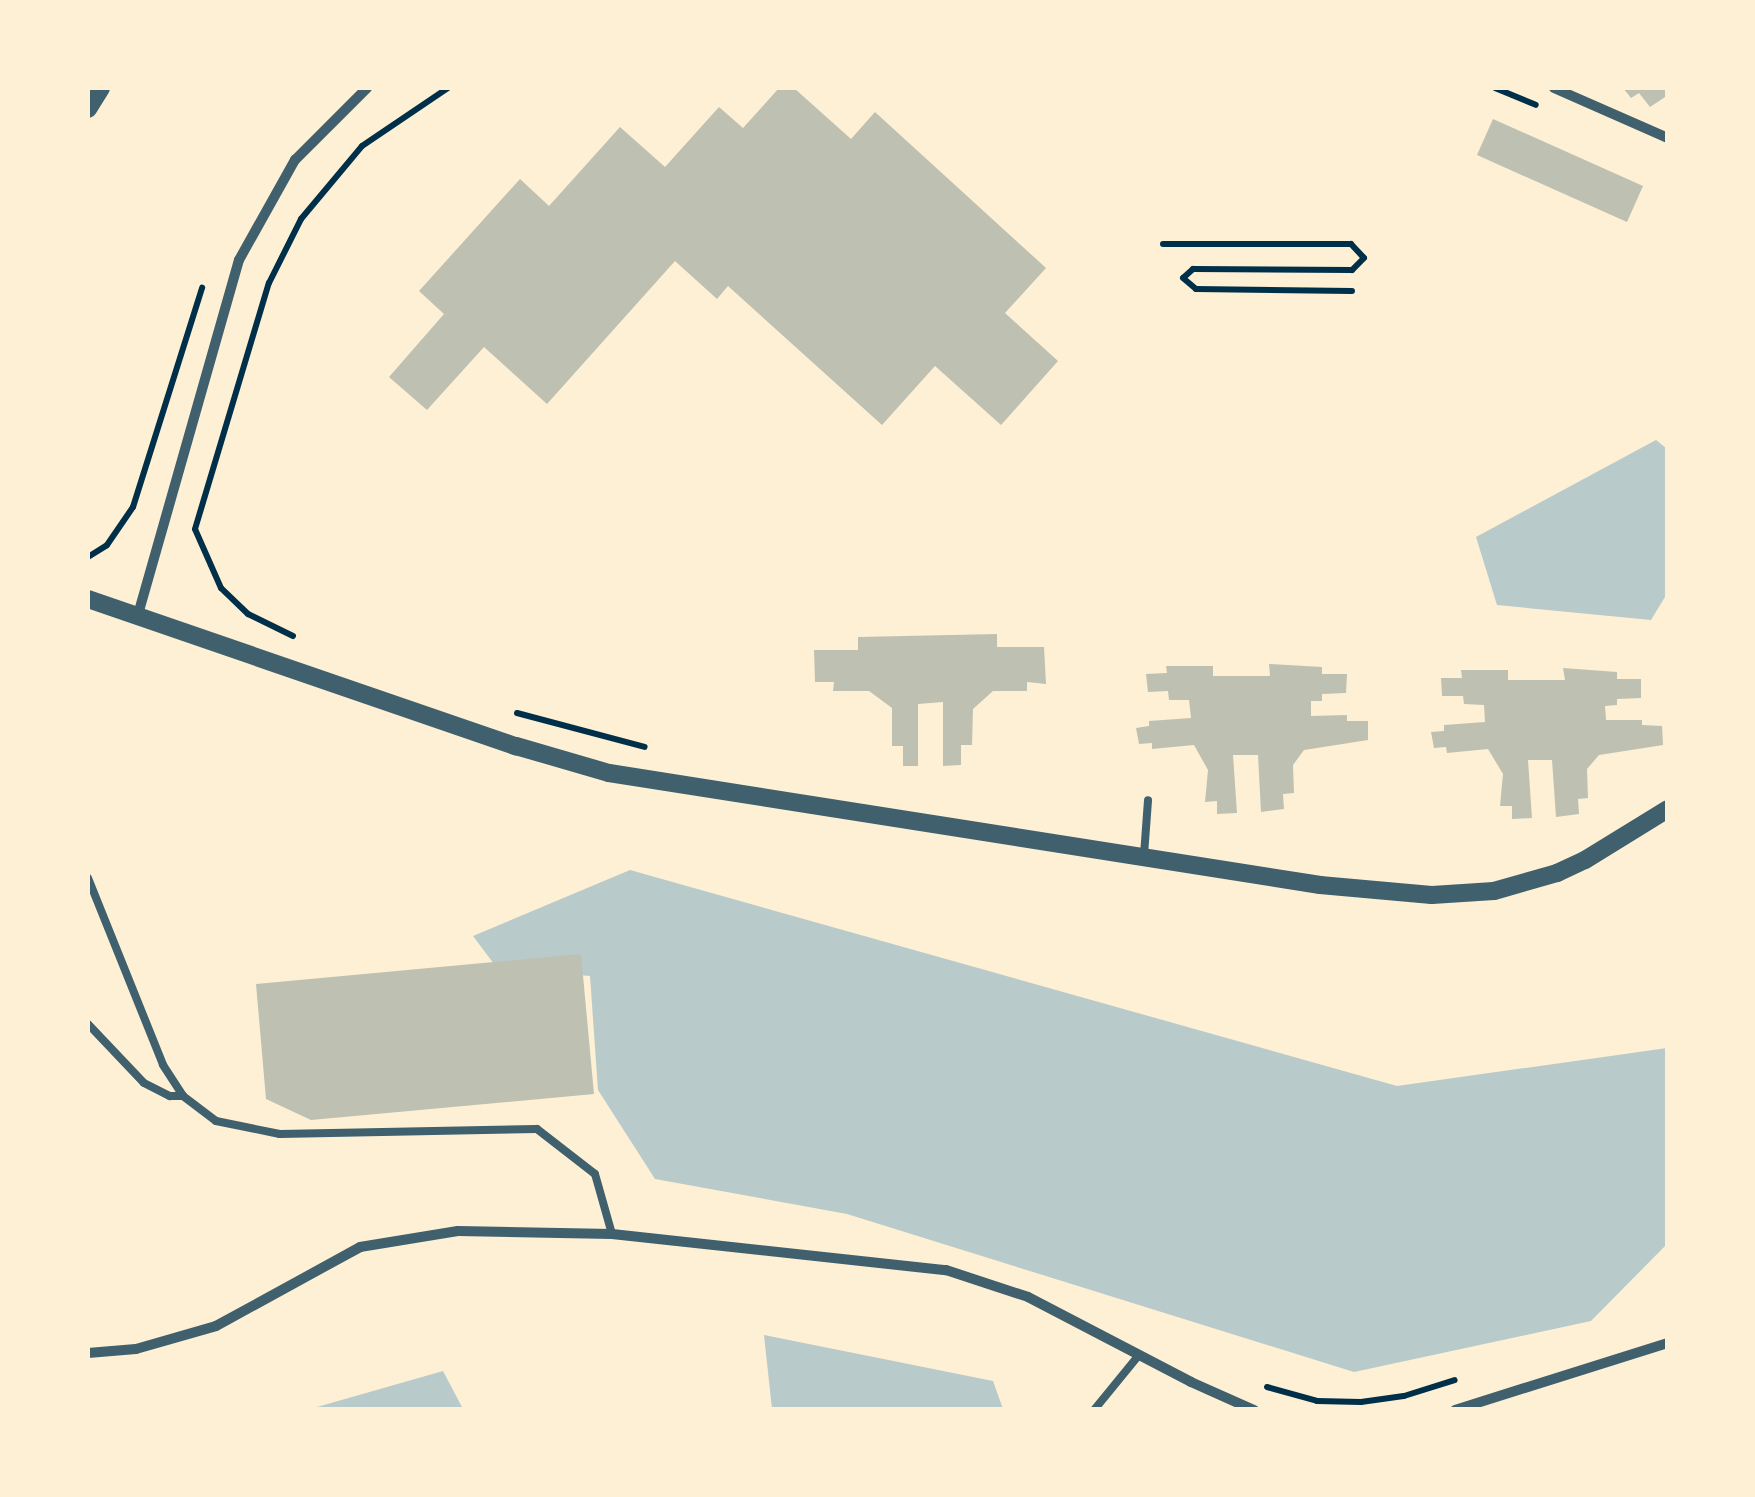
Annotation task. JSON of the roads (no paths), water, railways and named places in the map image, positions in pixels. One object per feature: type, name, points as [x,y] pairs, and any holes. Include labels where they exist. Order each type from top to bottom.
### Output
[{"type":"street","points":[[88,109],[102,88]]},
{"type":"street","points":[[137,619],[239,260],[295,160],[366,88]]},
{"type":"street","points":[[1554,88],[1668,138]]},
{"type":"street","points":[[88,599],[137,619],[609,773],[1366,891],[1464,894],[1557,873],[1668,809]]},
{"type":"street","points":[[88,1352],[136,1349],[216,1326],[360,1247],[458,1231],[612,1234],[946,1270],[1028,1297],[1254,1410]]},
{"type":"street","points":[[1456,1410],[1668,1343]]},
{"type":"lane","points":[[1144,858],[1148,800]]},
{"type":"lane","points":[[88,878],[164,1065],[183,1096],[216,1121],[280,1134],[538,1130],[595,1174],[612,1234]]},
{"type":"lane","points":[[88,1024],[144,1083],[170,1096],[183,1096]]},
{"type":"lane","points":[[1094,1410],[1139,1355]]}]
